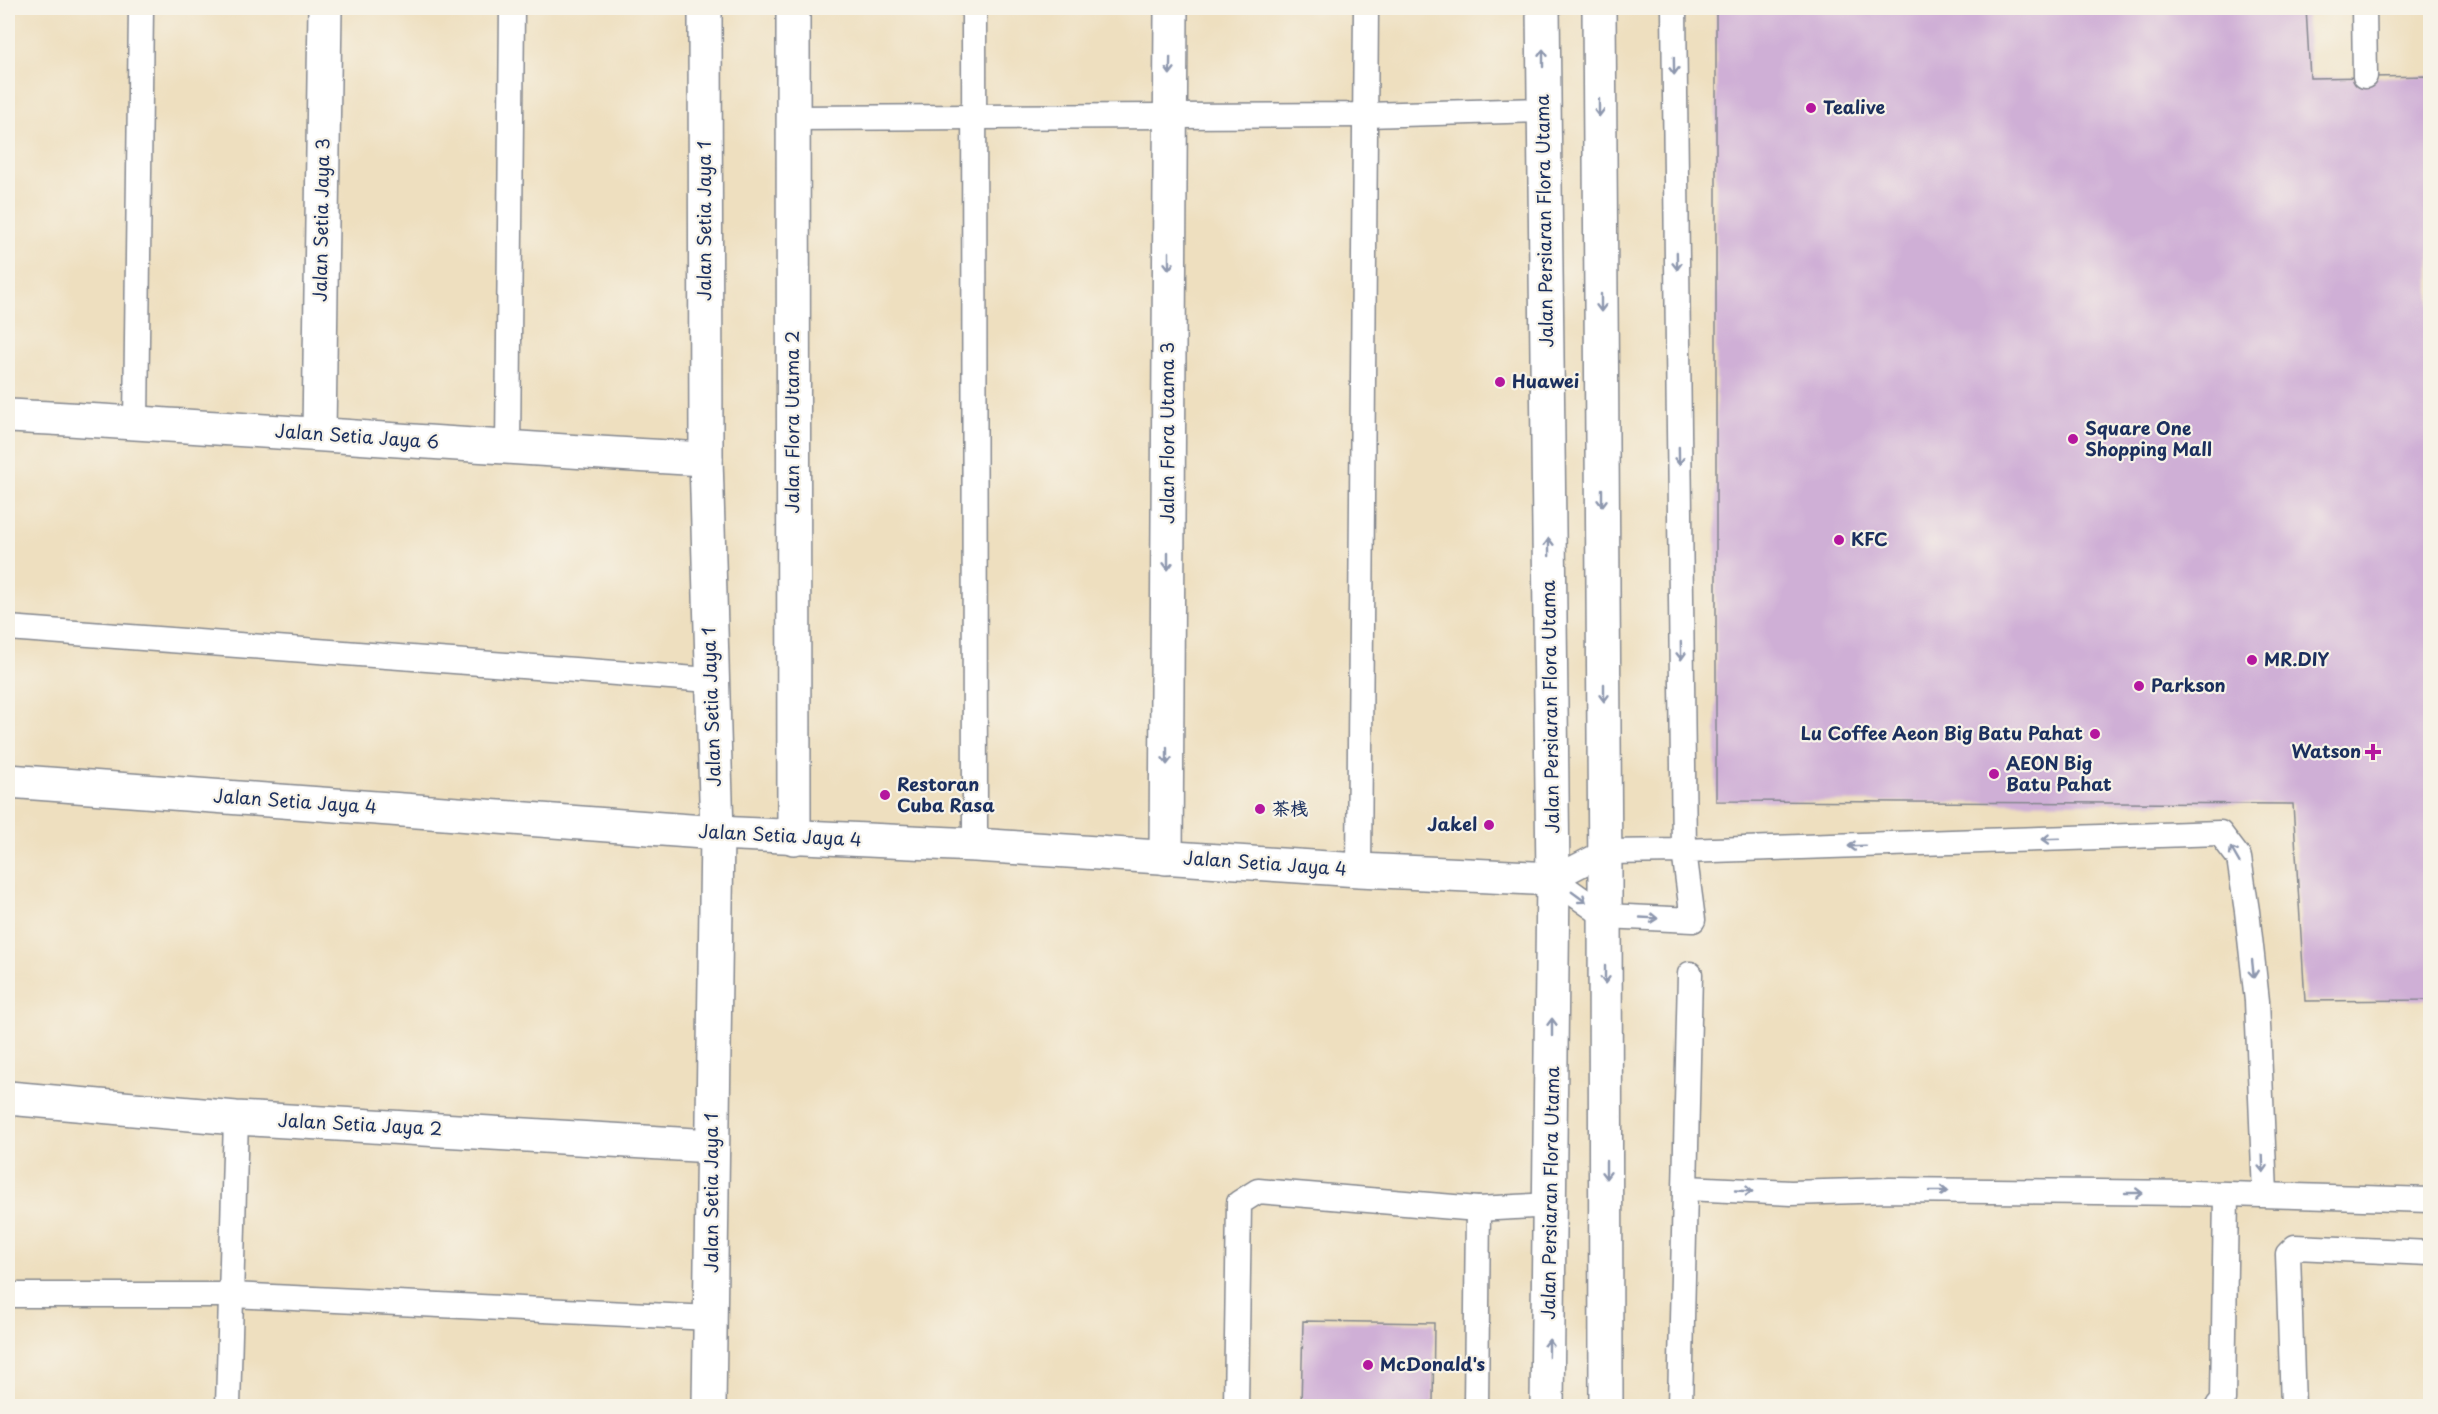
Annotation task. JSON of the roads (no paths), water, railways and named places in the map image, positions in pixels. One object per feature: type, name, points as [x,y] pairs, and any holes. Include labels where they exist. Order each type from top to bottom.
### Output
[{"type":"street","name":"Jalan Setia Jaya 3","points":[[319,433],[325,8]]},
{"type":"street","name":"Jalan Setia Jaya 1","points":[[705,8],[706,459],[710,680],[717,833],[709,1407]]},
{"type":"street","name":"Jalan Flora Utama 2","points":[[793,8],[794,837]]},
{"type":"street","name":"Jalan Flora Utama 3","points":[[1166,858],[1171,8]]},
{"type":"street","name":"Jalan Persiaran Flora Utama","points":[[1543,8],[1553,879],[1547,1407]]},
{"type":"street","points":[[1599,8],[1606,1407]]},
{"type":"street","name":"Jalan Setia Jaya 6","points":[[8,416],[319,433],[508,449],[706,459]]},
{"type":"street","name":"Jalan Setia Jaya 4","points":[[8,781],[717,833],[975,845],[1359,870],[1553,879]]},
{"type":"street","name":"Jalan Setia Jaya 2","points":[[8,1098],[236,1118],[712,1146]]},
{"type":"lane","points":[[136,422],[141,8]]},
{"type":"lane","points":[[508,449],[512,8]]},
{"type":"lane","points":[[974,8],[975,845]]},
{"type":"lane","points":[[1359,870],[1366,8]]},
{"type":"lane","points":[[1674,8],[1683,851],[1693,920],[1605,916],[1553,879],[1605,852],[1683,851],[2220,833],[2239,858],[2247,911],[2257,1001],[2265,1194]]},
{"type":"lane","points":[[2364,8],[2365,76]]},
{"type":"lane","points":[[792,118],[1366,115],[1543,110]]},
{"type":"lane","points":[[8,628],[710,680]]},
{"type":"lane","points":[[1680,1407],[1690,974]]},
{"type":"lane","points":[[228,1407],[236,1118]]},
{"type":"lane","points":[[1686,1188],[1791,1193],[1890,1190],[2265,1194],[2430,1200]]},
{"type":"lane","points":[[1236,1407],[1239,1203],[1258,1191],[1478,1209],[1551,1205]]},
{"type":"lane","points":[[2218,1407],[2223,1400],[2226,1195]]},
{"type":"lane","points":[[1476,1407],[1478,1209]]},
{"type":"lane","points":[[2294,1407],[2288,1254],[2295,1247],[2430,1253]]},
{"type":"lane","points":[[8,1295],[231,1295],[711,1318]]},
{"type":"place","name":"Tealive","points":[[1811,108]]},
{"type":"place","name":"Huawei","points":[[1500,382]]},
{"type":"place","name":"Square One Shopping Mall","points":[[2073,439]]},
{"type":"place","name":"KFC","points":[[1839,540]]},
{"type":"place","name":"MR.DIY","points":[[2252,660]]},
{"type":"place","name":"Parkson","points":[[2139,686]]},
{"type":"place","name":"Lu Coffee Aeon Big Batu Pahat","points":[[2095,734]]},
{"type":"place","name":"Watson","points":[[2373,752]]},
{"type":"place","name":"AEON Big Batu Pahat","points":[[1994,774]]},
{"type":"place","name":"Restoran Cuba Rasa","points":[[885,795]]},
{"type":"place","name":"茶栈","points":[[1260,809]]},
{"type":"place","name":"Jakel","points":[[1489,825]]},
{"type":"place","name":"McDonald's","points":[[1368,1365]]}]
